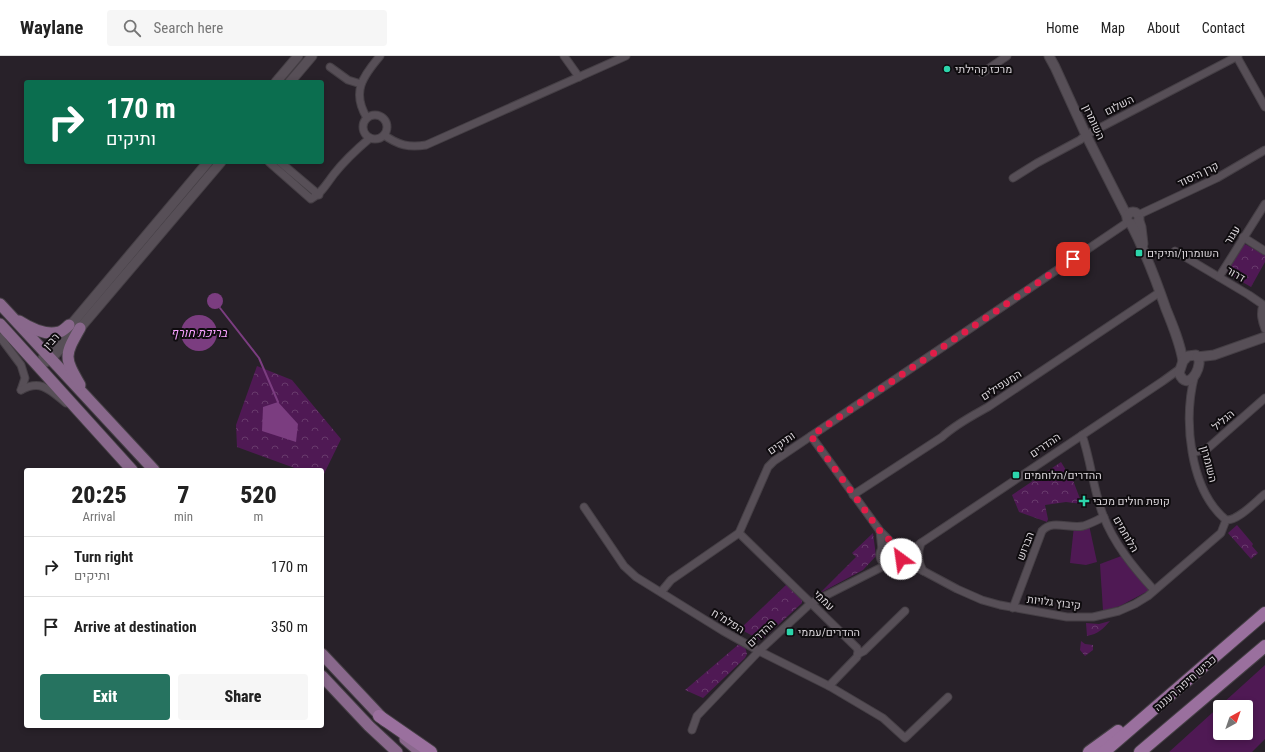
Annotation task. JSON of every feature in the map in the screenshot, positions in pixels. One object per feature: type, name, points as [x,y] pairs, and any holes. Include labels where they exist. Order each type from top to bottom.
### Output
[{"type":"highway","name":"כביש חיפה רעננה","points":[[1104,752],[1265,613]]},
{"type":"highway","points":[[1140,752],[1265,647]]},
{"type":"highway","points":[[1150,752],[1265,647]]},
{"type":"highway","points":[[1089,752],[1181,686]]},
{"type":"highway","points":[[379,716],[431,752]]},
{"type":"main road","points":[[0,304],[152,468]]},
{"type":"main road","points":[[11,316],[28,327],[40,331],[60,332],[75,327]]},
{"type":"main road","points":[[0,324],[130,468]]},
{"type":"main road","points":[[75,327],[68,349],[68,359],[71,369],[88,399]]},
{"type":"main road","points":[[324,656],[379,716],[420,752]]},
{"type":"main road","points":[[324,678],[369,726],[397,752]]},
{"type":"street","points":[[278,80],[298,56]]},
{"type":"street","points":[[292,80],[312,56]]},
{"type":"street","points":[[367,118],[363,112],[360,97],[361,84],[366,73],[380,56]]},
{"type":"street","points":[[564,56],[579,77]]},
{"type":"street","points":[[384,135],[401,144],[416,147],[426,145],[626,56]]},
{"type":"street","points":[[982,73],[1007,56]]},
{"type":"street","name":"השומרון","points":[[1049,56],[1118,199],[1132,218],[1143,250],[1187,360]]},
{"type":"street","points":[[1237,56],[1265,107]]},
{"type":"street","name":"השלום","points":[[1012,178],[1037,162],[1080,140],[1086,135],[1237,56]]},
{"type":"street","points":[[330,67],[348,80],[361,84]]},
{"type":"street","points":[[374,115],[383,118],[386,121],[387,126],[384,135],[376,139],[367,135],[363,128],[367,118],[374,115]]},
{"type":"street","points":[[271,164],[311,199],[354,152],[367,135]]},
{"type":"street","name":"קרן היסוד","points":[[1132,218],[1217,178],[1265,150]]},
{"type":"street","name":"רבין","points":[[75,327],[206,164]]},
{"type":"street","name":"רבין","points":[[37,366],[48,357],[219,164]]},
{"type":"street","points":[[282,164],[316,193]]},
{"type":"street","name":"עגור","points":[[1219,277],[1265,204]]},
{"type":"street","name":"ותיקים","points":[[739,533],[771,464],[1126,224],[1132,218]]},
{"type":"street","points":[[1243,237],[1265,252]]},
{"type":"street","name":"דרור","points":[[1175,251],[1249,294],[1264,306]]},
{"type":"street","name":"המעפילים","points":[[853,495],[942,437],[967,418],[988,407],[1160,292]]},
{"type":"street","points":[[1264,306],[1261,311],[1265,329]]},
{"type":"street","points":[[0,337],[21,365],[25,378],[21,390],[35,384],[43,386],[65,402],[93,428]]},
{"type":"street","name":"ההדרים","points":[[901,558],[921,542],[1163,381],[1187,360],[1214,355],[1265,337]]},
{"type":"street","name":"ההדרים","points":[[1163,381],[1173,378],[1190,380],[1197,370],[1214,355]]},
{"type":"street","points":[[1183,379],[1179,373],[1187,360],[1199,359],[1197,370]]},
{"type":"street","name":"השומרון","points":[[1197,370],[1193,383],[1191,407],[1190,434],[1193,453],[1196,468],[1205,492],[1219,514],[1226,520]]},
{"type":"street","name":"השומרון","points":[[1183,379],[1189,392],[1191,407]]},
{"type":"street","name":"הגליל","points":[[1193,453],[1208,448],[1265,398]]},
{"type":"street","name":"הלוחמים","points":[[1082,435],[1104,517],[1114,538],[1128,561],[1154,590]]},
{"type":"street","points":[[811,436],[880,531],[902,552],[898,564],[889,566],[884,563],[881,557],[880,531]]},
{"type":"street","points":[[1226,520],[1230,520],[1241,515],[1265,494]]},
{"type":"street","name":"הפלמ\"ח","points":[[584,508],[624,566],[636,577],[723,631],[829,686],[883,718],[905,738],[948,697]]},
{"type":"street","name":"הברוש","points":[[1013,608],[1044,529],[1054,525],[1075,527],[1084,526],[1104,517]]},
{"type":"street","name":"קיבוץ גלויות","points":[[901,558],[970,595],[1000,606],[1067,617],[1093,617],[1105,615],[1126,608],[1148,596],[1220,533],[1226,520]]},
{"type":"street","points":[[661,592],[671,580],[739,533]]},
{"type":"street","name":"עממי","points":[[739,533],[857,648],[858,654]]},
{"type":"street","points":[[921,542],[918,555],[920,566],[923,571]]},
{"type":"street","name":"ההדרים","points":[[896,546],[908,548],[921,542]]},
{"type":"street","points":[[881,552],[887,546],[896,546]]},
{"type":"street","name":"ההדרים","points":[[866,575],[876,565],[881,552]]},
{"type":"street","name":"ההדרים","points":[[692,730],[697,716],[759,651],[811,603],[882,567],[889,566]]},
{"type":"street","points":[[829,686],[858,654],[864,652],[906,611]]},
{"type":"green space","points":[[1243,243],[1265,255],[1265,262],[1251,287],[1225,272]]},
{"type":"green space","points":[[257,366],[292,380],[341,439],[324,474],[324,468],[295,468],[237,447],[236,425]]},
{"type":"green space","points":[[1061,462],[1069,475],[1071,475],[1082,504],[1066,502],[1045,505],[1048,519],[1047,522],[1019,512],[1012,495]]},
{"type":"green space","points":[[1089,525],[1097,562],[1086,565],[1070,563],[1074,526]]},
{"type":"green space","points":[[1237,525],[1253,544],[1252,546],[1258,553],[1251,559],[1228,533]]},
{"type":"green space","points":[[873,533],[876,556],[863,570],[820,593],[856,557],[852,553]]},
{"type":"green space","points":[[1124,555],[1149,588],[1148,591],[1120,606],[1103,611],[1100,564]]},
{"type":"green space","points":[[788,583],[802,598],[802,603],[760,640],[740,629]]},
{"type":"green space","points":[[1110,621],[1100,631],[1087,636],[1086,623],[1099,624]]},
{"type":"green space","points":[[1081,641],[1085,644],[1093,645],[1093,650],[1085,656],[1080,650]]},
{"type":"green space","points":[[739,644],[745,647],[747,654],[745,658],[703,698],[685,690]]},
{"type":"green space","points":[[1265,665],[1265,739],[1252,752],[1169,752],[1213,712],[1213,740],[1253,740],[1253,700],[1226,700]]},
{"type":"water","points":[[215,293],[221,295],[223,301],[221,307],[215,309],[209,307],[207,301],[209,295]]},
{"type":"water","name":"בריכת חורף","points":[[203,315],[212,320],[216,326],[216,340],[212,346],[203,351],[195,351],[186,346],[182,340],[181,329],[186,320],[192,316]]},
{"type":"water","points":[[278,402],[298,424],[296,442],[262,431],[263,407]]},
{"type":"waterway","points":[[220,308],[259,358],[278,402]]},
{"type":"place","name":"מרכז קהילתי","points":[[947,69]]},
{"type":"place","name":"השומרון/ותיקים","points":[[1139,253]]},
{"type":"place","name":"ההדרים/הלוחמים","points":[[1016,475]]},
{"type":"place","name":"קופת חולים מכבי","points":[[1084,501]]},
{"type":"place","name":"ההדרים/עממי","points":[[790,632]]},
{"type":"route","points":[[901,559],[902,552],[880,531],[811,436],[1073,259]]}]
